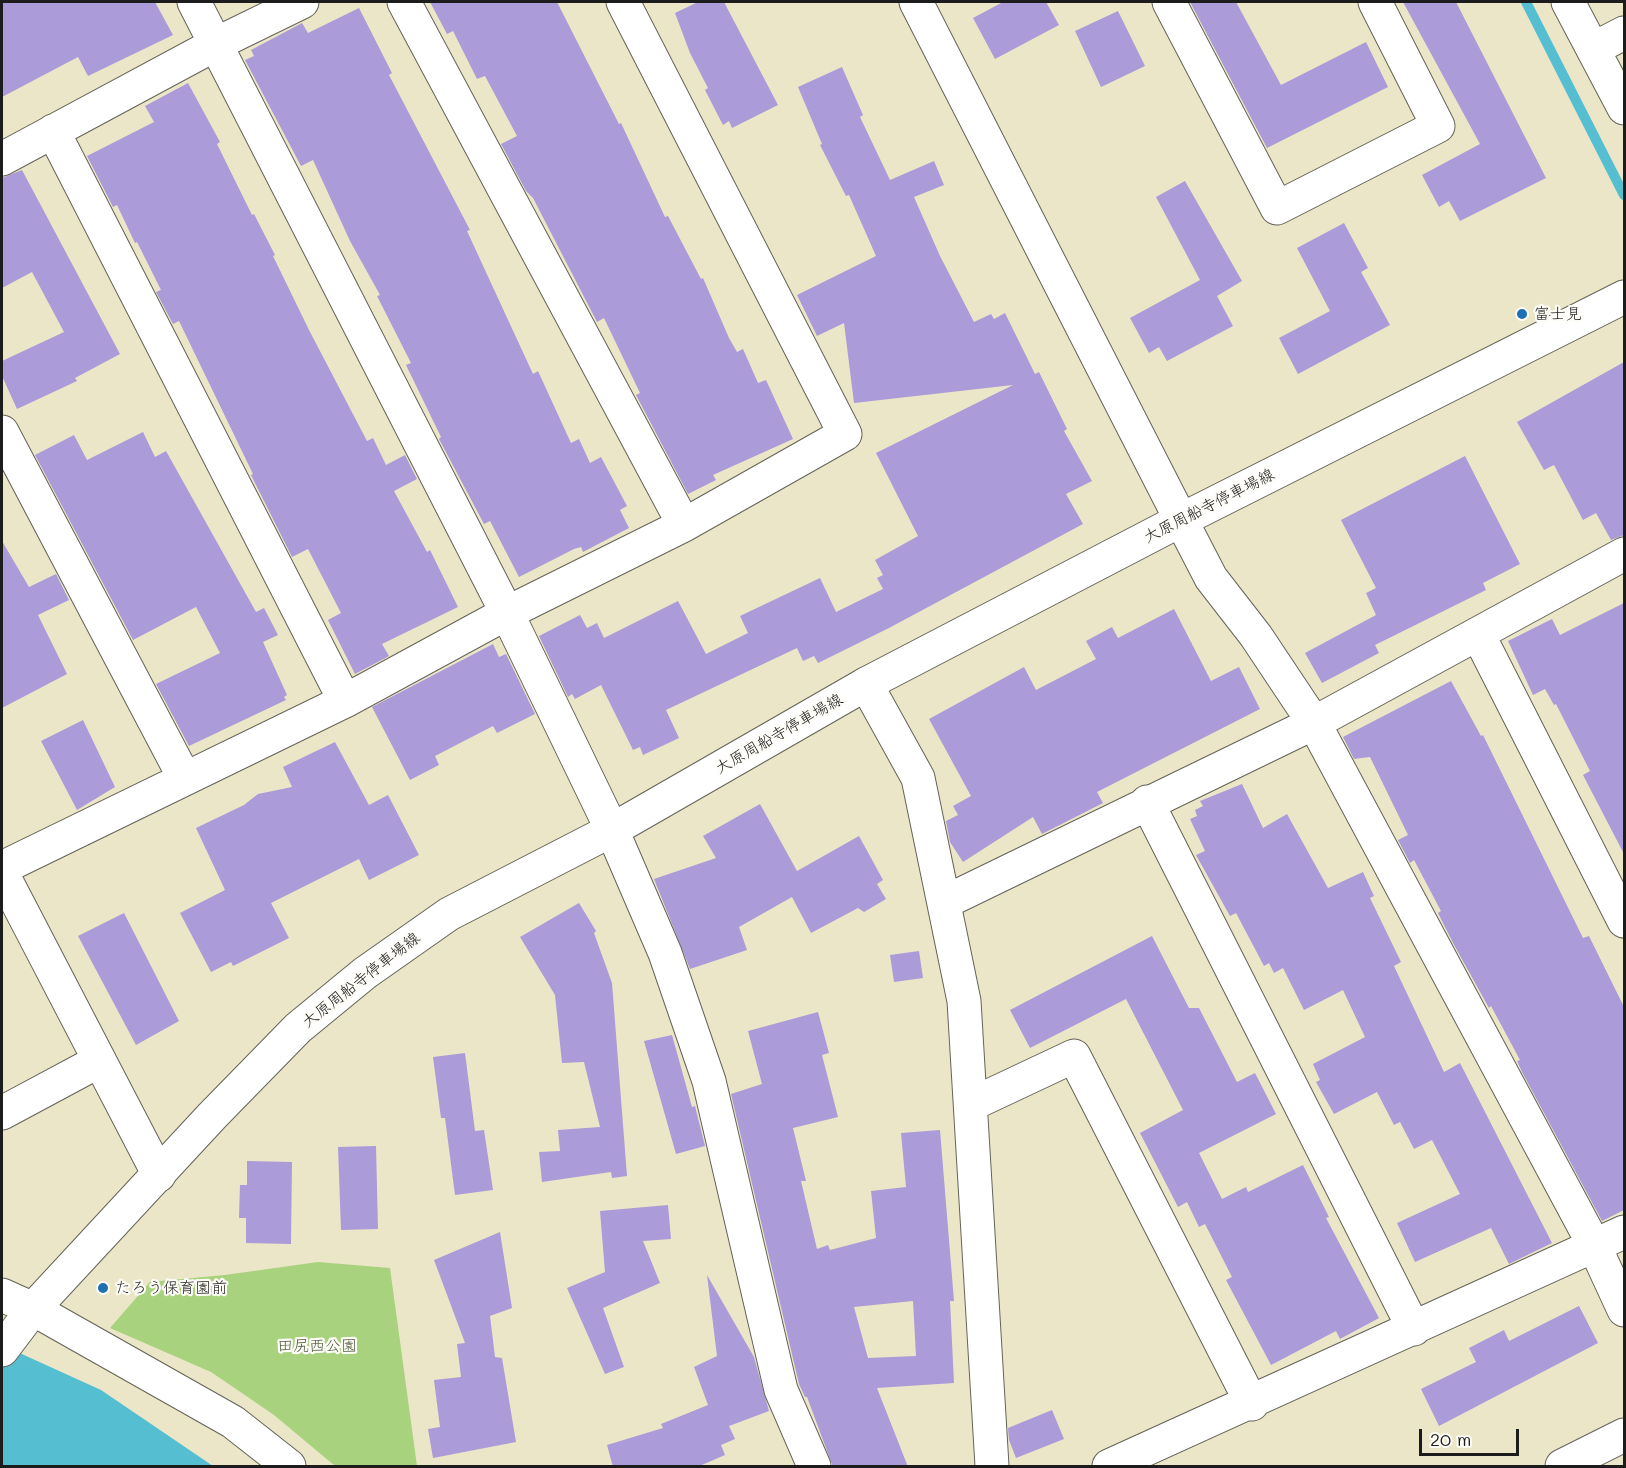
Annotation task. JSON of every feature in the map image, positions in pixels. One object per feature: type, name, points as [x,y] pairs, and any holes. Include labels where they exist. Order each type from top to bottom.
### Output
[{"type":"street","points":[[194,2],[507,613],[612,830],[665,952],[709,1081],[781,1389],[814,1467]]},
{"type":"street","points":[[2,159],[216,44],[302,2]]},
{"type":"street","points":[[404,2],[684,525]]},
{"type":"street","points":[[2,868],[345,701],[507,613],[684,525],[845,434],[623,2]]},
{"type":"street","points":[[916,2],[1211,578],[1256,636],[1314,723],[1594,1245],[1624,1310]]},
{"type":"street","points":[[1169,2],[1277,208],[1438,126],[1375,2]]},
{"type":"street","points":[[1568,2],[1624,108]]},
{"type":"street","points":[[1593,49],[1624,33]]},
{"type":"street","points":[[53,130],[345,701]]},
{"type":"street","name":"大原周船寺停車場線","points":[[17,1330],[212,1116],[298,1028],[365,973],[449,914],[612,830],[866,684],[1181,520],[1624,297]]},
{"type":"street","points":[[2,432],[185,779]]},
{"type":"street","points":[[945,902],[1147,802],[1314,723],[1624,554]]},
{"type":"street","points":[[1478,634],[1624,921]]},
{"type":"street","points":[[866,684],[918,778],[964,1001],[972,1104],[992,1467]]},
{"type":"street","points":[[1147,802],[1414,1329]]},
{"type":"street","points":[[2,873],[159,1175]]},
{"type":"street","points":[[972,1104],[1074,1056],[1252,1404]]},
{"type":"street","points":[[2,1113],[99,1061]]},
{"type":"street","points":[[1109,1467],[1252,1404],[1624,1232]]},
{"type":"street","points":[[2,1296],[17,1330],[233,1422],[289,1467]]},
{"type":"street","points":[[1562,1467],[1624,1435]]},
{"type":"green space","name":"田尻西公園","points":[[318,1262],[390,1268],[417,1466],[335,1466],[274,1415],[211,1372],[110,1328],[150,1282],[225,1275]]},
{"type":"water","points":[[2,1345],[101,1390],[213,1466],[2,1466]]},
{"type":"building","points":[[2,2],[155,2],[173,35],[88,76],[78,57],[2,97]]},
{"type":"building","points":[[430,2],[557,2],[619,124],[621,123],[665,217],[668,216],[701,279],[703,278],[729,338],[737,352],[743,349],[758,383],[766,380],[793,439],[713,475],[716,480],[688,494],[636,395],[640,393],[604,318],[597,322],[533,198],[526,191],[501,144],[517,136],[485,76],[477,79],[453,31],[447,34]]},
{"type":"building","points":[[698,2],[724,2],[778,105],[732,128],[729,121],[723,125],[705,90],[708,88],[690,53],[675,13]]},
{"type":"building","points":[[1003,2],[1046,2],[1059,25],[995,59],[973,18]]},
{"type":"building","points":[[1190,2],[1236,2],[1281,85],[1366,42],[1388,87],[1267,148]]},
{"type":"building","points":[[1403,2],[1456,2],[1546,178],[1460,221],[1449,201],[1439,207],[1422,175],[1480,144]]},
{"type":"building","points":[[359,8],[392,73],[389,75],[470,230],[467,231],[533,374],[538,371],[571,443],[579,439],[590,463],[601,457],[627,506],[620,510],[629,528],[583,552],[581,547],[574,549],[519,577],[490,521],[484,524],[439,439],[441,437],[406,365],[411,363],[377,296],[380,295],[350,241],[313,160],[301,166],[245,60],[254,56],[251,50],[302,23],[308,33]]},
{"type":"building","points":[[1118,11],[1145,66],[1101,87],[1075,31]]},
{"type":"building","points":[[842,67],[863,115],[860,117],[890,180],[934,161],[944,185],[914,197],[940,256],[974,322],[991,314],[994,319],[1005,313],[1035,374],[1039,372],[1067,429],[1064,431],[1092,481],[1066,494],[1083,524],[889,628],[818,663],[814,656],[803,661],[797,648],[666,710],[679,738],[643,755],[640,747],[633,750],[601,685],[575,699],[572,694],[568,697],[539,636],[580,615],[587,628],[597,623],[604,638],[678,601],[706,654],[748,633],[740,616],[820,578],[836,612],[883,589],[877,578],[883,575],[875,560],[918,536],[876,453],[1013,385],[854,403],[844,323],[817,336],[797,295],[876,256],[849,195],[846,196],[820,145],[822,144],[798,87]]},
{"type":"building","points":[[188,83],[220,142],[217,144],[252,215],[254,214],[275,255],[273,256],[309,330],[367,441],[373,438],[386,465],[405,455],[417,479],[394,491],[427,552],[430,550],[458,607],[382,644],[389,656],[355,674],[328,620],[341,613],[308,549],[292,557],[179,321],[173,324],[156,292],[161,290],[137,242],[135,243],[117,205],[113,207],[87,156],[154,122],[145,106]]},
{"type":"building","points":[[22,170],[120,354],[75,378],[77,381],[17,409],[2,376],[2,361],[64,332],[32,272],[2,288],[2,178]]},
{"type":"building","points":[[1185,181],[1242,281],[1217,296],[1233,326],[1167,361],[1159,347],[1149,353],[1130,318],[1200,280],[1156,197]]},
{"type":"building","points":[[1344,223],[1368,268],[1361,272],[1390,325],[1298,374],[1279,338],[1330,311],[1297,248]]},
{"type":"building","points":[[1624,362],[1624,535],[1611,540],[1596,513],[1583,520],[1554,465],[1544,470],[1517,422]]},
{"type":"building","points":[[143,432],[155,457],[166,451],[256,612],[264,608],[278,635],[263,642],[287,695],[284,697],[286,700],[189,746],[156,684],[220,653],[196,607],[133,640],[35,455],[74,435],[87,460]]},
{"type":"building","points":[[1465,456],[1520,564],[1483,583],[1486,590],[1375,645],[1379,653],[1322,683],[1305,653],[1376,615],[1366,593],[1376,588],[1341,520]]},
{"type":"building","points":[[2,541],[29,587],[56,574],[69,600],[38,615],[67,674],[2,708]]},
{"type":"building","points":[[1624,603],[1624,854],[1583,775],[1590,771],[1556,704],[1554,705],[1545,689],[1533,695],[1508,641],[1552,619],[1560,635]]},
{"type":"building","points":[[1174,609],[1211,681],[1239,667],[1260,709],[1097,792],[1103,803],[1042,834],[1033,817],[963,862],[950,842],[946,821],[958,815],[953,806],[971,796],[929,719],[1024,667],[1036,690],[1096,659],[1086,641],[1112,627],[1118,638]]},
{"type":"building","points":[[493,644],[499,657],[506,654],[535,714],[497,733],[493,726],[435,756],[439,765],[410,780],[372,707]]},
{"type":"building","points":[[1451,681],[1481,736],[1483,735],[1583,938],[1589,936],[1624,1007],[1624,1210],[1602,1221],[1522,1072],[1517,1061],[1520,1060],[1453,943],[1438,913],[1441,911],[1414,860],[1410,863],[1398,840],[1408,835],[1370,757],[1354,759],[1343,737]]},
{"type":"building","points":[[83,720],[115,787],[77,810],[41,741]]},
{"type":"building","points":[[335,742],[369,805],[388,795],[419,855],[369,880],[359,859],[271,903],[289,938],[233,966],[231,962],[211,972],[180,913],[225,890],[196,828],[244,805],[258,794],[292,787],[283,767]]},
{"type":"building","points":[[1242,784],[1263,828],[1287,814],[1328,888],[1363,872],[1374,896],[1370,898],[1401,962],[1394,966],[1444,1072],[1460,1063],[1552,1243],[1509,1264],[1491,1228],[1415,1262],[1397,1223],[1460,1194],[1432,1140],[1414,1149],[1400,1122],[1394,1125],[1377,1092],[1334,1114],[1316,1082],[1320,1080],[1313,1064],[1365,1037],[1343,990],[1304,1010],[1283,968],[1274,973],[1269,963],[1264,966],[1236,913],[1230,916],[1196,855],[1205,851],[1190,819],[1197,816],[1195,810],[1203,806],[1200,801]]},
{"type":"building","points":[[760,804],[797,871],[859,836],[883,880],[877,884],[886,899],[864,912],[858,908],[811,933],[792,897],[739,927],[747,950],[690,969],[654,879],[716,858],[703,836]]},
{"type":"building","points":[[579,903],[596,931],[594,933],[612,983],[627,1176],[612,1178],[611,1172],[542,1182],[539,1152],[560,1151],[558,1130],[600,1127],[584,1062],[562,1063],[555,995],[520,937]]},
{"type":"building","points":[[124,913],[179,1021],[136,1045],[78,936]]},
{"type":"building","points":[[1152,936],[1189,1008],[1199,1008],[1237,1082],[1255,1073],[1276,1114],[1199,1153],[1222,1199],[1246,1187],[1248,1192],[1303,1165],[1329,1217],[1326,1218],[1379,1318],[1340,1339],[1336,1331],[1271,1365],[1226,1280],[1232,1277],[1205,1224],[1199,1227],[1187,1202],[1178,1207],[1140,1133],[1183,1110],[1126,999],[1030,1048],[1010,1010]]},
{"type":"building","points":[[919,951],[923,978],[894,982],[890,955]]},
{"type":"building","points":[[818,1012],[829,1053],[822,1055],[838,1117],[793,1128],[806,1181],[801,1181],[817,1249],[828,1245],[830,1250],[876,1238],[871,1191],[906,1187],[901,1133],[940,1130],[954,1301],[950,1301],[954,1383],[877,1388],[908,1467],[833,1467],[807,1397],[799,1384],[731,1094],[762,1084],[748,1031]],"holes":[[[913,1301],[916,1356],[868,1358],[854,1307]]]},
{"type":"building","points":[[672,1035],[692,1107],[695,1106],[705,1146],[676,1154],[644,1041]]},
{"type":"building","points":[[465,1053],[475,1131],[484,1130],[493,1190],[455,1195],[445,1118],[441,1118],[433,1057]]},
{"type":"building","points":[[376,1146],[378,1229],[341,1230],[338,1147]]},
{"type":"building","points":[[247,1161],[292,1162],[291,1244],[246,1243],[246,1218],[239,1218],[240,1185],[247,1185]]},
{"type":"building","points":[[668,1205],[671,1239],[643,1241],[660,1283],[603,1308],[624,1367],[605,1374],[567,1288],[605,1272],[600,1211]]},
{"type":"building","points":[[500,1232],[512,1308],[490,1316],[495,1357],[502,1358],[516,1442],[433,1458],[428,1429],[440,1427],[434,1380],[461,1377],[457,1344],[465,1343],[434,1260]]},
{"type":"building","points":[[707,1275],[754,1357],[769,1411],[729,1426],[735,1439],[721,1445],[725,1455],[697,1467],[613,1467],[607,1445],[663,1428],[661,1424],[708,1405],[694,1367],[717,1356]]},
{"type":"building","points":[[1579,1306],[1598,1343],[1439,1426],[1421,1389],[1476,1362],[1469,1348],[1504,1330],[1509,1341]]},
{"type":"building","points":[[1052,1410],[1064,1439],[1016,1458],[1009,1440],[1008,1428]]},
{"type":"waterway","points":[[1526,2],[1624,195]]},
{"type":"place","name":"富士見","points":[[1522,314]]},
{"type":"place","name":"たろう保育園前","points":[[103,1288]]}]
